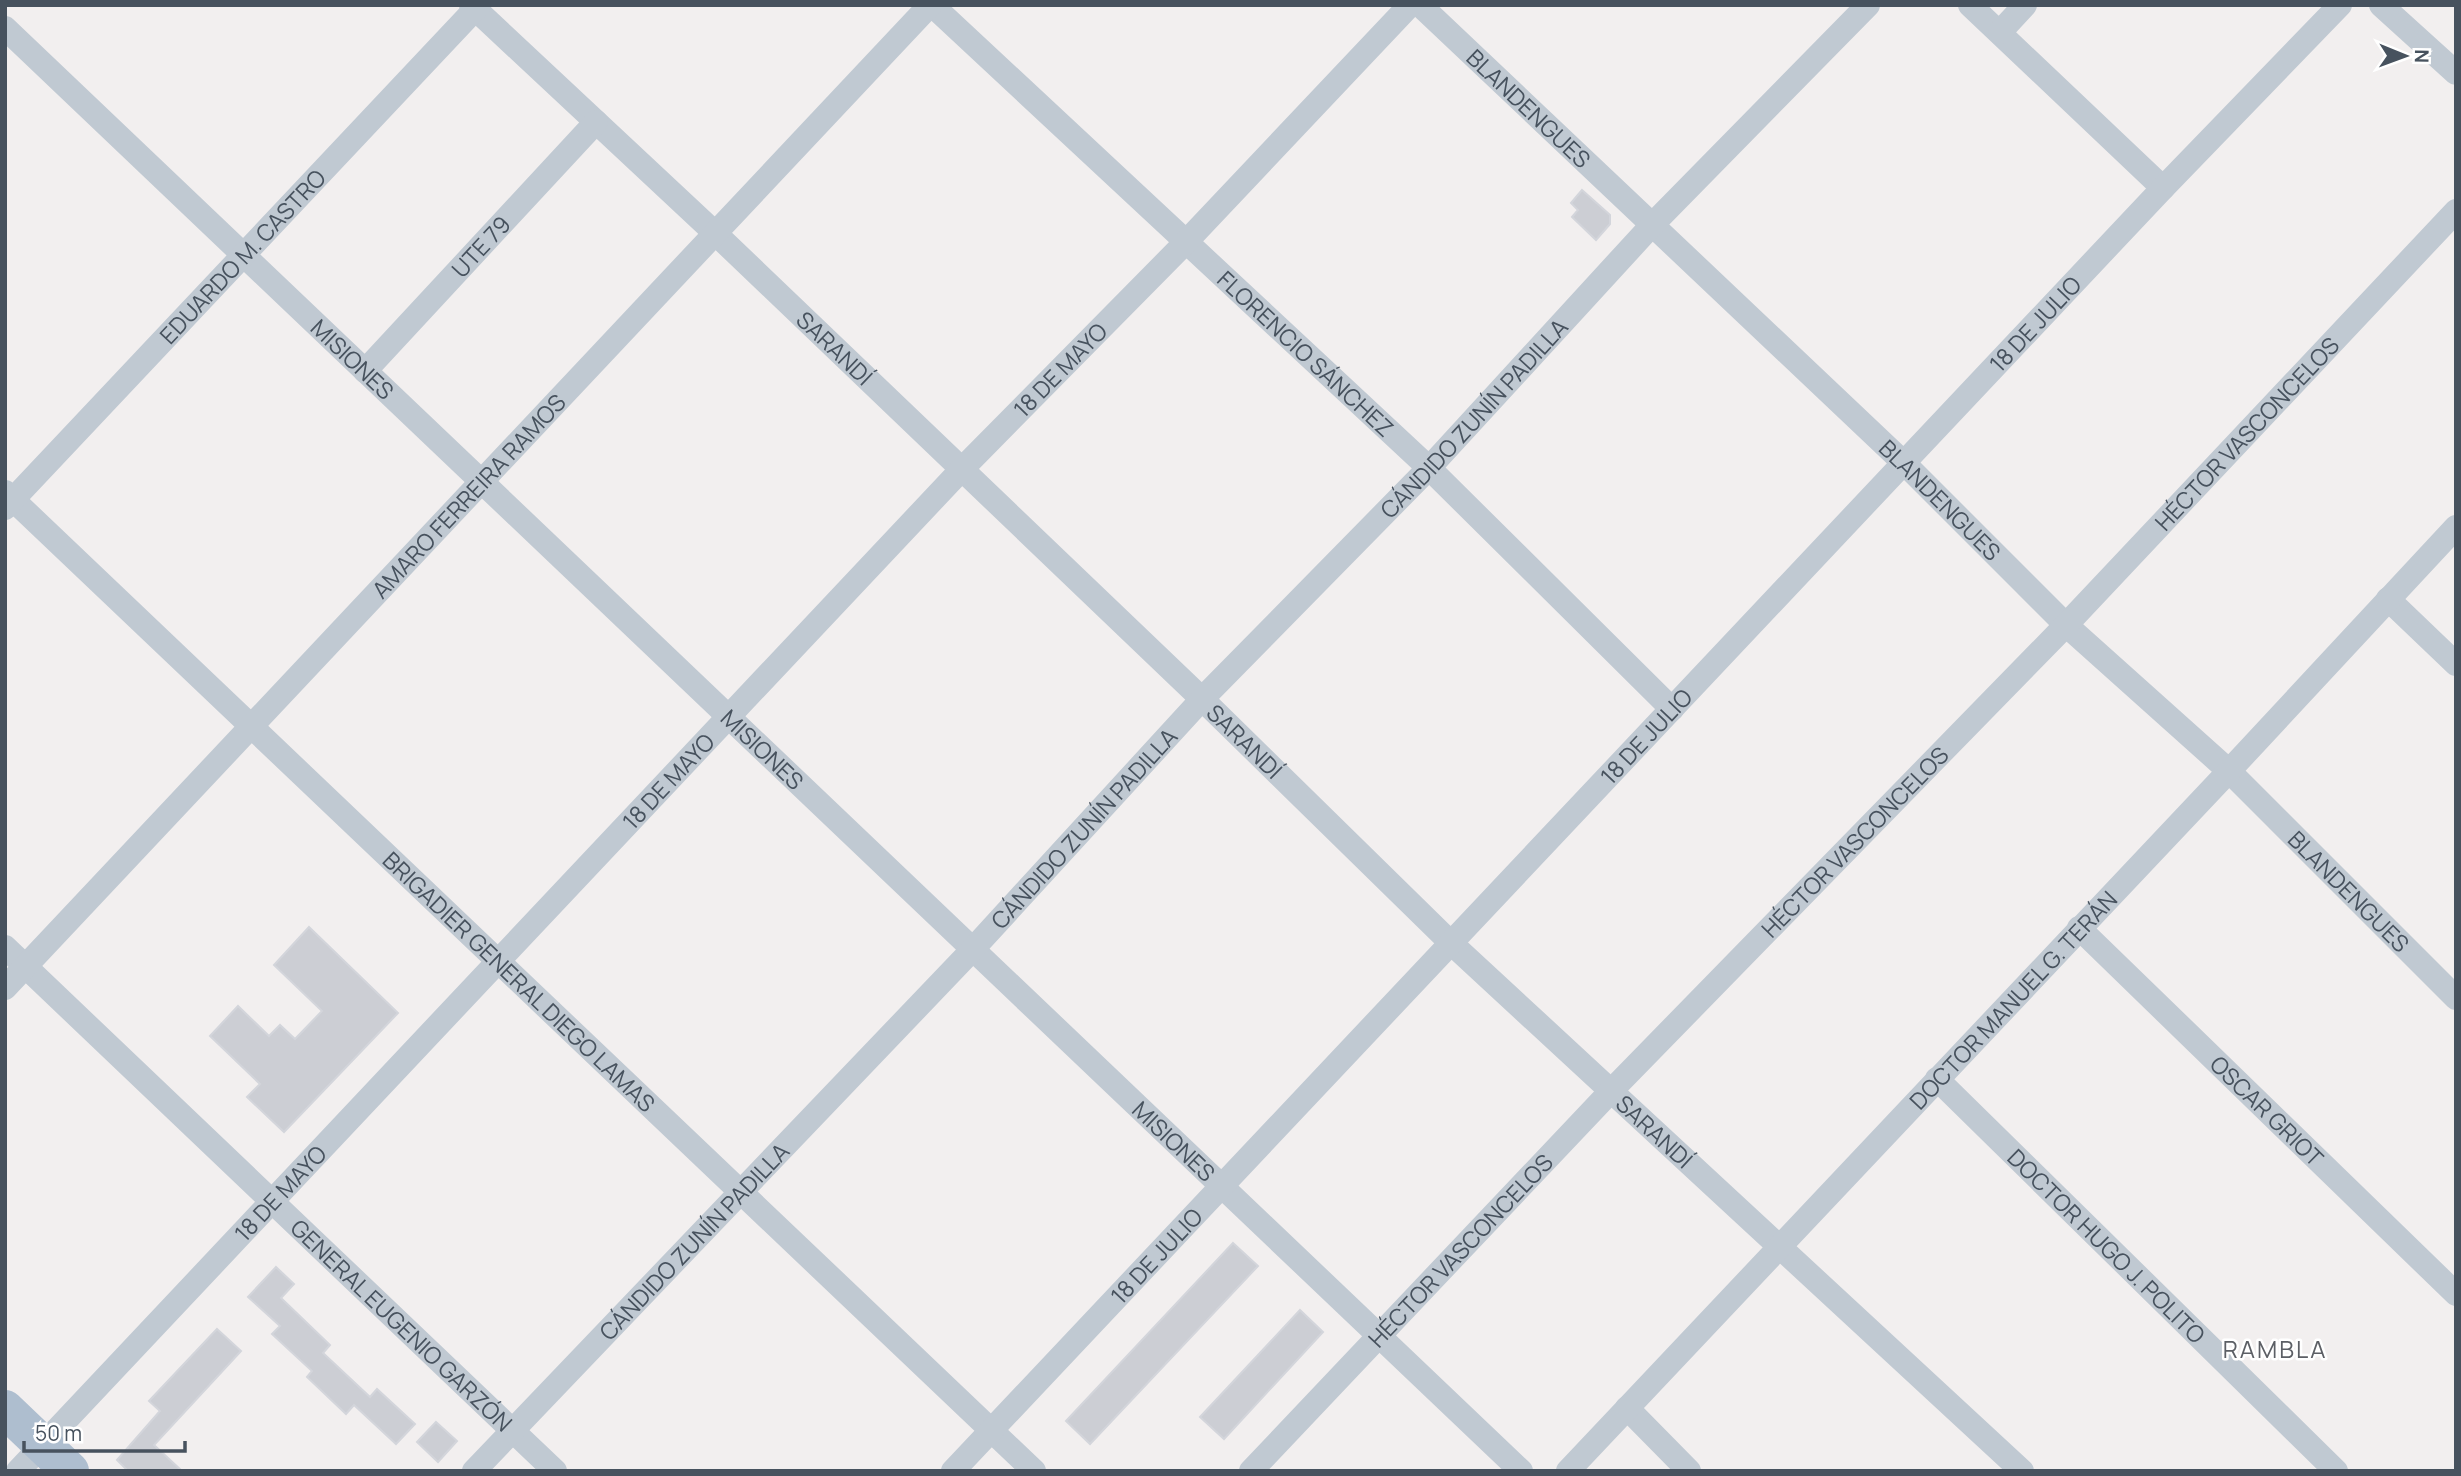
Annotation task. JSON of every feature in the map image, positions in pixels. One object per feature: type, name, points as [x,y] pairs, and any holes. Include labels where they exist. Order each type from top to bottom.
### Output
[{"type":"main road","points":[[5,1409],[30,1458],[70,1471]]},
{"type":"street","name":"AMARO FERREIRA RAMOS","points":[[5,988],[931,5]]},
{"type":"street","name":"FLORENCIO SÁNCHEZ","points":[[931,5],[1429,468],[1672,709]]},
{"type":"street","name":"18 DE MAYO","points":[[30,1458],[961,470],[1185,243],[1410,5]]},
{"type":"street","name":"BLANDENGUES","points":[[1420,5],[1905,464],[2066,625],[2229,771],[2456,998]]},
{"type":"street","name":"CÁNDIDO ZUNÍN PADILLA","points":[[474,1471],[739,1190],[973,948],[1202,699],[1429,468],[1651,226],[1868,5]]},
{"type":"street","points":[[1970,5],[2163,188]]},
{"type":"street","points":[[2000,32],[2025,5]]},
{"type":"street","name":"18 DE JULIO","points":[[953,1471],[2163,188],[2340,5]]},
{"type":"street","points":[[2381,5],[2456,73]]},
{"type":"street","name":"SARANDÍ","points":[[475,7],[1202,699],[1451,943],[1781,1245],[2022,1471]]},
{"type":"street","name":"EDUARDO M. CASTRO","points":[[8,499],[244,255],[475,7]]},
{"type":"street","name":"MISIONES","points":[[5,28],[1521,1471]]},
{"type":"street","name":"UTE 79","points":[[365,371],[596,122]]},
{"type":"street","name":"HÉCTOR VASCONCELOS","points":[[1251,1471],[1611,1091],[2066,625],[2456,211]]},
{"type":"street","name":"BRIGADIER GENERAL DIEGO LAMAS","points":[[8,499],[252,727],[1034,1471]]},
{"type":"street","name":"DOCTOR MANUEL G. TERÁN","points":[[1568,1471],[2456,527]]},
{"type":"street","points":[[2388,599],[2456,664]]},
{"type":"street","name":"OSCAR GRIOT","points":[[2079,928],[2456,1294]]},
{"type":"street","name":"GENERAL EUGENIO GARZÓN","points":[[5,947],[555,1471]]},
{"type":"street","name":"DOCTOR HUGO J. POLITO","points":[[1937,1079],[2336,1471]]},
{"type":"street","points":[[1627,1408],[1689,1471]]},
{"type":"building","points":[[1582,190],[1610,215],[1610,224],[1596,240],[1572,217],[1578,210],[1571,203]]},
{"type":"building","points":[[309,927],[398,1013],[284,1132],[247,1097],[260,1084],[210,1036],[238,1006],[269,1036],[280,1025],[295,1039],[322,1011],[274,965]]},
{"type":"building","points":[[1233,1243],[1258,1266],[1090,1444],[1066,1421]]},
{"type":"building","points":[[276,1267],[294,1284],[281,1298],[330,1345],[323,1353],[370,1397],[377,1389],[415,1424],[396,1444],[354,1405],[346,1414],[307,1377],[312,1371],[272,1334],[280,1326],[248,1297]]},
{"type":"building","points":[[1300,1310],[1323,1332],[1224,1439],[1200,1417]]},
{"type":"building","points":[[217,1329],[241,1351],[154,1445],[182,1471],[128,1471],[117,1460],[160,1411],[149,1401]]},
{"type":"building","points":[[436,1422],[457,1441],[438,1462],[417,1442]]},
{"type":"district","name":"RAMBLA","points":[[2275,1348]]}]
